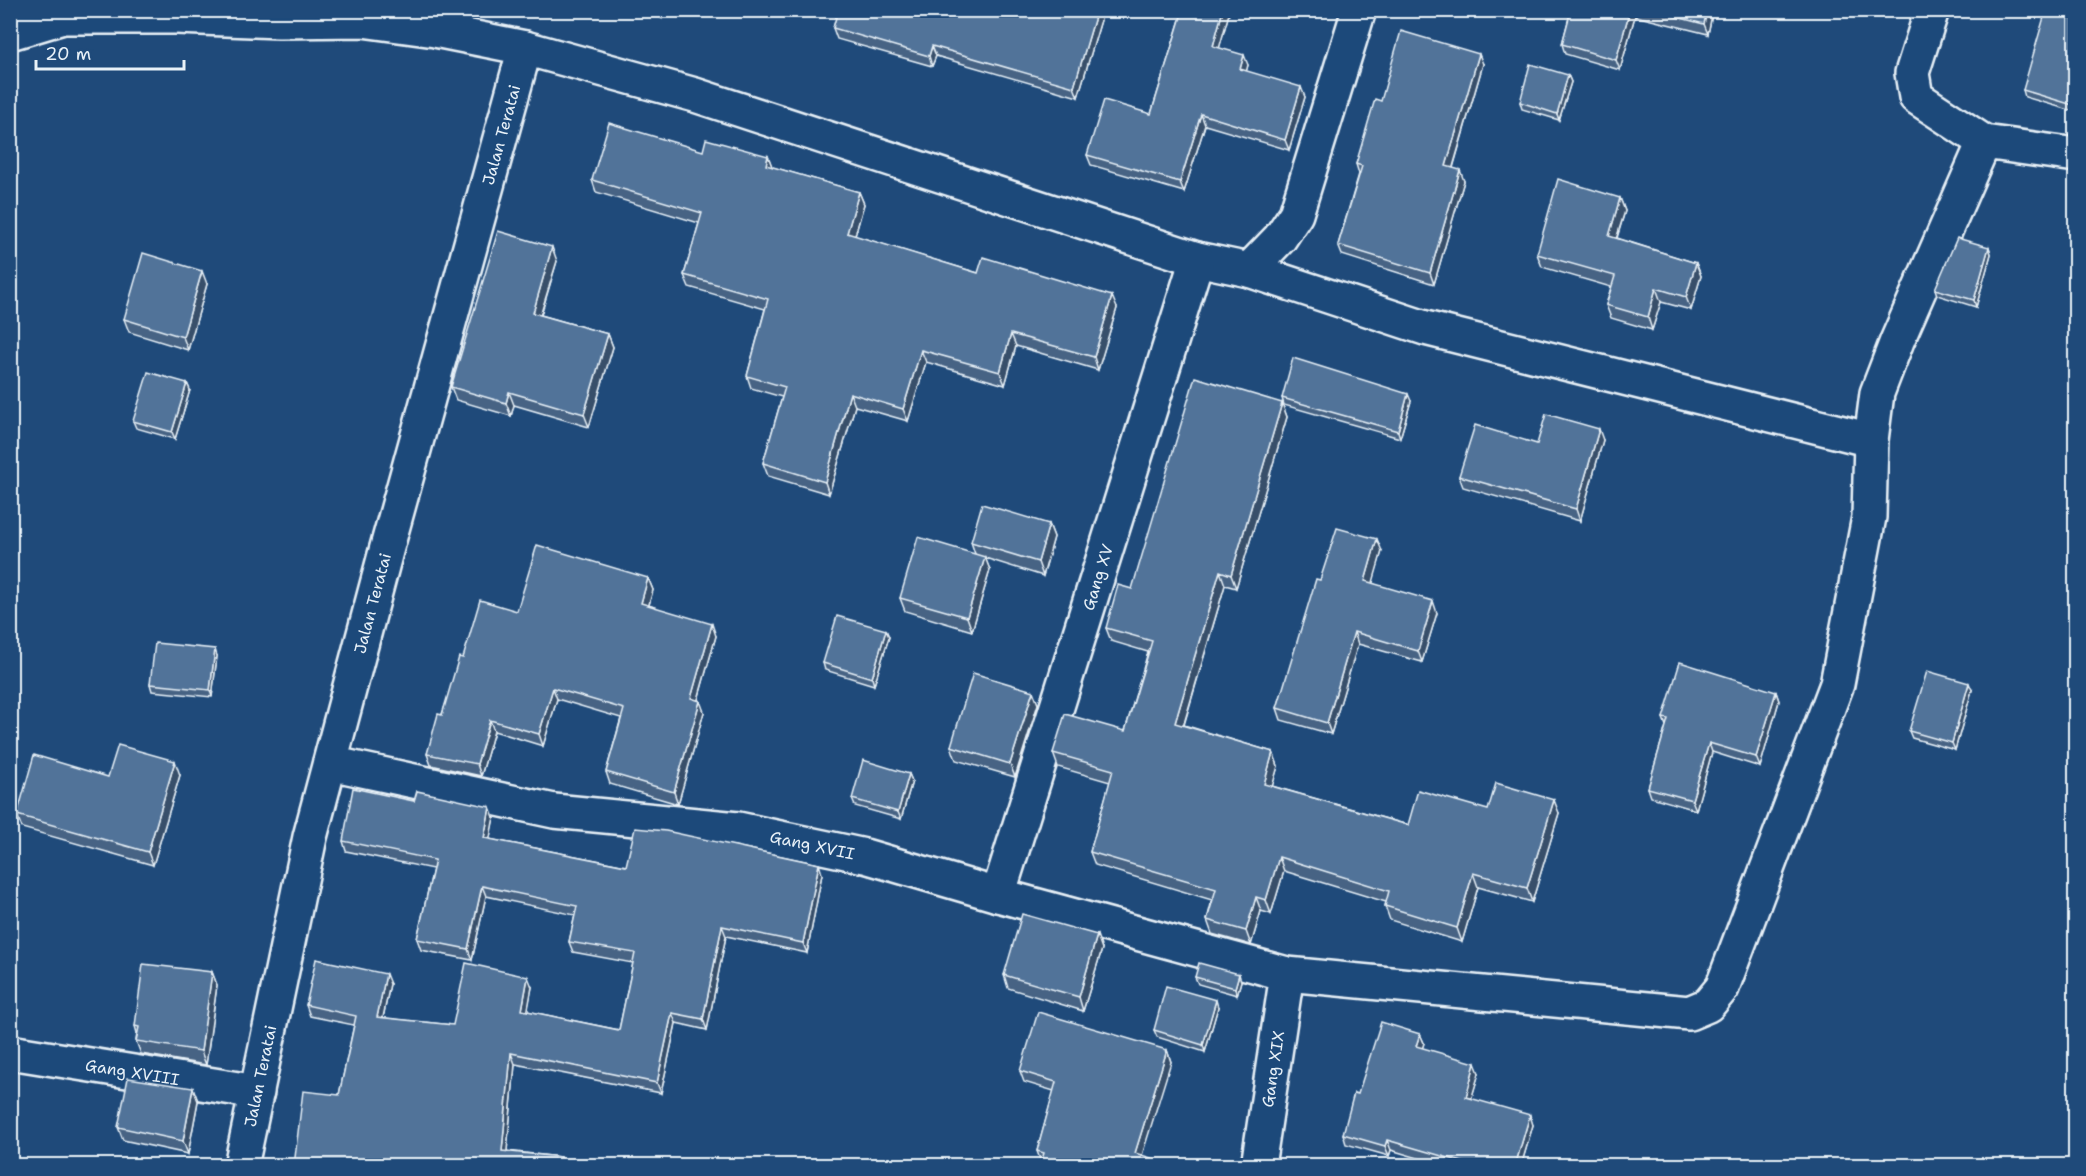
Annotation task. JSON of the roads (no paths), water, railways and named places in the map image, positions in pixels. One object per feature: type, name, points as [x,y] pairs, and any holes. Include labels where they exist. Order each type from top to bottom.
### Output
[{"type":"street","points":[[1249,270],[1280,238],[1296,214],[1359,10]]},
{"type":"street","points":[[1932,10],[1912,73],[1916,97],[1984,142],[2076,155]]},
{"type":"street","points":[[10,33],[63,18],[362,20],[435,30],[525,48],[695,95],[1197,259],[1249,270],[1425,328],[1871,440]]},
{"type":"street","name":"Jalan Teratai","points":[[241,1166],[310,837],[525,48]]},
{"type":"street","name":"Gang XVII","points":[[330,763],[554,811],[738,830],[866,856],[998,895],[1287,974],[1689,1013],[1708,1005],[1722,988],[1837,684],[1869,517],[1871,440],[1877,393],[1897,341],[1984,142]]},
{"type":"street","name":"Gang XV","points":[[998,895],[1197,259]]},
{"type":"street","name":"Gang XIX","points":[[1258,1166],[1287,974]]},
{"type":"street","name":"Gang XVIII","points":[[10,1052],[257,1092]]}]
